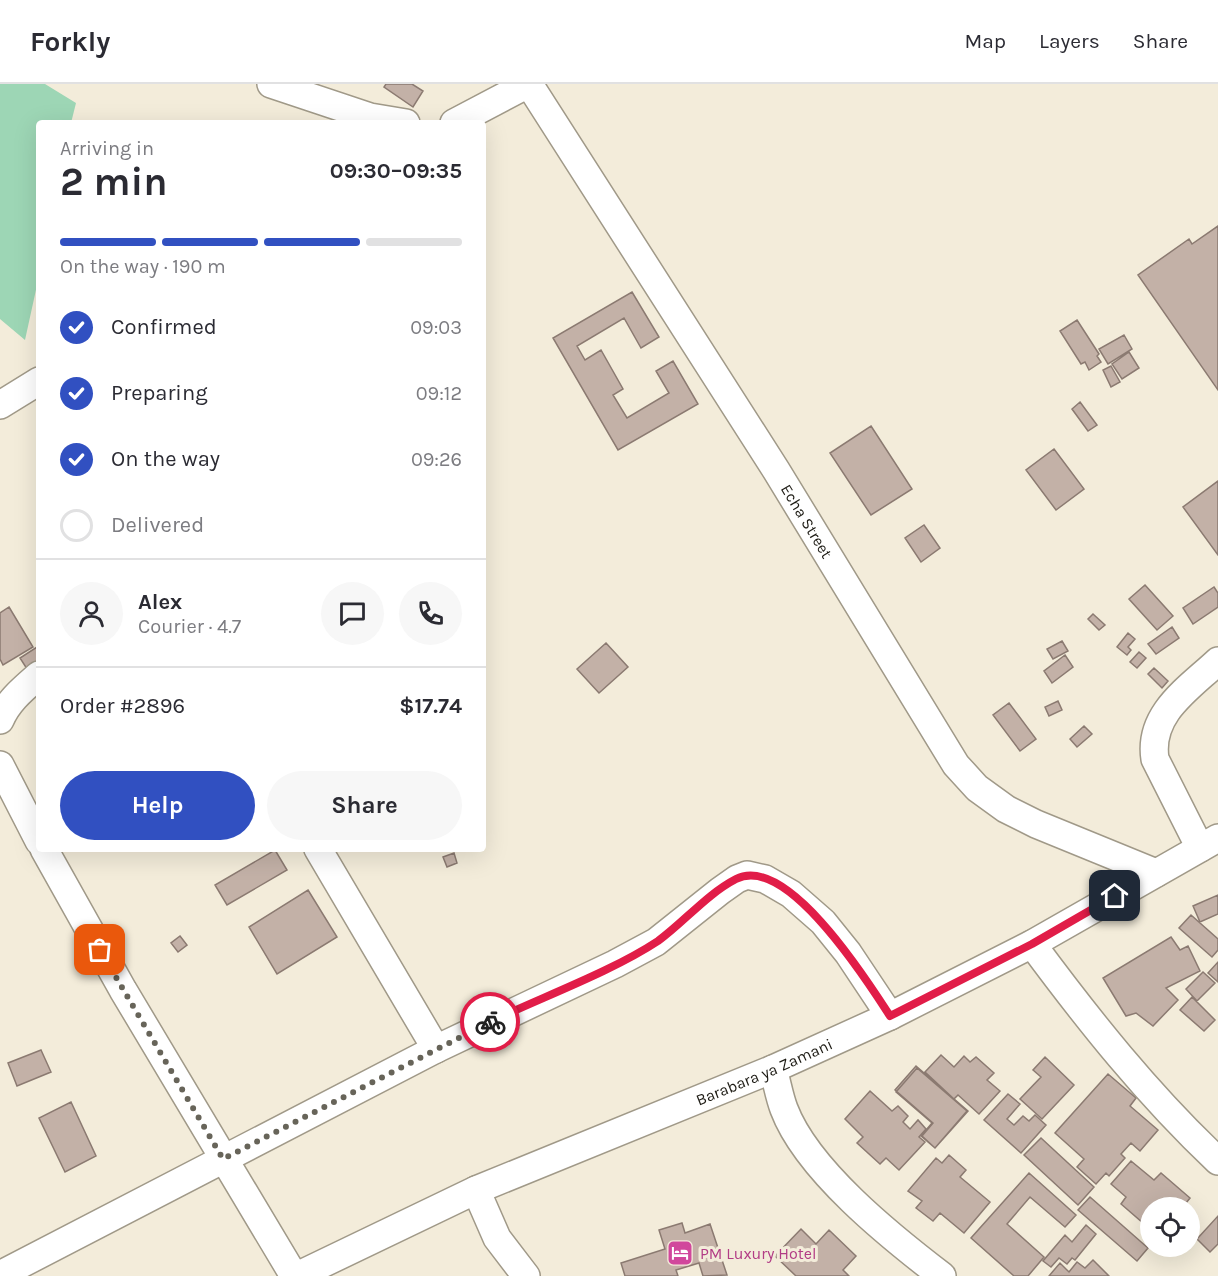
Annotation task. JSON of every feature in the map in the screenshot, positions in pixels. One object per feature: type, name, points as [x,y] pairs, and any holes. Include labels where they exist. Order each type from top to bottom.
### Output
[{"type":"street","points":[[271,84],[370,117],[388,120]]},
{"type":"street","points":[[460,120],[529,84]]},
{"type":"street","name":"Echa Street","points":[[529,84],[776,470],[956,765],[977,788],[1006,809],[1036,824],[1156,873]]},
{"type":"street","points":[[0,405],[36,383]]},
{"type":"street","points":[[1209,843],[1155,759],[1153,744],[1156,730],[1169,706],[1218,661]]},
{"type":"street","points":[[0,720],[4,710],[18,693],[36,678]]},
{"type":"street","points":[[0,765],[36,835]]},
{"type":"street","name":"Barabara ya Zamani","points":[[296,1276],[476,1190],[773,1069],[890,1016],[1032,944],[1209,843]]},
{"type":"street","points":[[46,852],[223,1159],[296,1276]]},
{"type":"street","points":[[320,852],[436,1049]]},
{"type":"street","points":[[0,1275],[436,1049],[656,942],[720,891],[747,875],[765,879],[791,894],[823,922],[890,1016]]},
{"type":"street","points":[[1032,944],[1098,1033],[1155,1098],[1218,1161]]},
{"type":"street","points":[[773,1069],[785,1111],[813,1158],[863,1209],[942,1276]]},
{"type":"street","points":[[476,1190],[497,1238],[526,1276]]},
{"type":"green space","points":[[0,84],[45,84],[76,103],[72,120],[36,120],[36,290],[25,340],[0,319]]},
{"type":"building","points":[[386,84],[412,84],[423,91],[413,107],[384,87]]},
{"type":"building","points":[[1218,226],[1218,390],[1138,275],[1189,239],[1192,244]]},
{"type":"building","points":[[632,292],[659,337],[641,348],[624,318],[577,346],[585,360],[601,350],[623,389],[613,395],[627,418],[669,393],[656,371],[673,361],[698,404],[618,450],[553,338]]},
{"type":"building","points":[[1077,320],[1099,354],[1097,356],[1101,362],[1089,370],[1085,362],[1081,364],[1060,331]]},
{"type":"building","points":[[1124,335],[1132,349],[1108,364],[1099,349]]},
{"type":"building","points":[[1129,352],[1139,368],[1122,379],[1112,364]]},
{"type":"building","points":[[1111,366],[1120,382],[1111,387],[1103,370]]},
{"type":"building","points":[[1080,402],[1097,425],[1088,431],[1072,409]]},
{"type":"building","points":[[871,426],[912,489],[871,515],[830,453]]},
{"type":"building","points":[[1054,449],[1084,489],[1056,510],[1026,470]]},
{"type":"building","points":[[1218,481],[1218,555],[1183,507]]},
{"type":"building","points":[[924,525],[940,548],[921,562],[905,538]]},
{"type":"building","points":[[1145,585],[1173,616],[1157,630],[1129,599]]},
{"type":"building","points":[[1214,587],[1218,593],[1218,607],[1193,624],[1183,608]]},
{"type":"building","points":[[9,607],[33,647],[3,665],[0,659],[0,613]]},
{"type":"building","points":[[1093,614],[1105,625],[1099,630],[1088,619]]},
{"type":"building","points":[[1172,627],[1179,638],[1156,654],[1148,644]]},
{"type":"building","points":[[1128,633],[1135,639],[1128,647],[1131,650],[1127,655],[1117,647]]},
{"type":"building","points":[[1062,641],[1068,651],[1053,659],[1047,649]]},
{"type":"building","points":[[606,643],[628,667],[599,693],[577,669]]},
{"type":"building","points":[[36,648],[36,663],[27,669],[20,658]]},
{"type":"building","points":[[1139,652],[1146,658],[1137,668],[1130,662]]},
{"type":"building","points":[[1065,655],[1073,667],[1052,683],[1044,671]]},
{"type":"building","points":[[1154,668],[1168,681],[1162,688],[1148,674]]},
{"type":"building","points":[[1058,701],[1062,710],[1049,716],[1045,707]]},
{"type":"building","points":[[1009,703],[1036,739],[1020,751],[993,715]]},
{"type":"building","points":[[1084,726],[1092,734],[1077,747],[1070,739]]},
{"type":"building","points":[[272,852],[276,852],[287,870],[227,905],[215,885]]},
{"type":"building","points":[[454,853],[457,863],[447,867],[443,857]]},
{"type":"building","points":[[308,890],[337,937],[277,974],[249,927]]},
{"type":"building","points":[[1218,895],[1218,914],[1200,922],[1193,906]]},
{"type":"building","points":[[1191,915],[1218,939],[1218,950],[1212,957],[1179,928]]},
{"type":"building","points":[[180,936],[187,945],[178,952],[171,943]]},
{"type":"building","points":[[1171,937],[1180,950],[1188,946],[1200,971],[1166,988],[1178,1000],[1153,1026],[1136,1013],[1126,1016],[1103,978]]},
{"type":"building","points":[[1218,962],[1218,982],[1208,973]]},
{"type":"building","points":[[1203,972],[1215,983],[1197,1001],[1186,989]]},
{"type":"building","points":[[1192,997],[1215,1020],[1204,1031],[1180,1010]]},
{"type":"building","points":[[41,1050],[51,1072],[17,1086],[8,1063]]},
{"type":"building","points":[[941,1055],[954,1067],[964,1056],[970,1062],[976,1057],[994,1073],[987,1080],[1000,1091],[979,1114],[958,1095],[954,1099],[925,1072]]},
{"type":"building","points":[[1045,1057],[1074,1085],[1042,1119],[1020,1099],[1041,1077],[1033,1070]]},
{"type":"building","points":[[916,1066],[968,1111],[935,1148],[922,1136],[933,1123],[895,1090]]},
{"type":"building","points":[[917,1068],[967,1111],[935,1148],[921,1136],[932,1123],[896,1092]]},
{"type":"building","points":[[1108,1074],[1136,1098],[1130,1106],[1158,1130],[1140,1151],[1131,1143],[1121,1154],[1125,1158],[1109,1176],[1106,1173],[1096,1184],[1077,1167],[1084,1159],[1055,1133]]},
{"type":"building","points":[[870,1091],[892,1111],[898,1106],[908,1116],[903,1122],[910,1129],[918,1120],[926,1129],[919,1137],[925,1142],[899,1170],[886,1158],[880,1164],[857,1143],[863,1137],[845,1119]]},
{"type":"building","points":[[1008,1094],[1020,1104],[1007,1119],[1014,1125],[1023,1116],[1029,1121],[1035,1115],[1046,1125],[1021,1153],[984,1120]]},
{"type":"building","points":[[71,1102],[96,1156],[65,1172],[39,1118]]},
{"type":"building","points":[[1041,1138],[1094,1187],[1078,1205],[1024,1155]]},
{"type":"building","points":[[949,1155],[966,1170],[960,1177],[990,1202],[964,1233],[940,1213],[933,1221],[916,1208],[922,1201],[908,1191],[936,1158],[942,1163]]},
{"type":"building","points":[[1131,1161],[1154,1180],[1161,1173],[1189,1197],[1140,1197],[1140,1220],[1121,1204],[1126,1197],[1111,1184]]},
{"type":"building","points":[[1029,1173],[1076,1215],[1065,1227],[1030,1197],[1007,1224],[1044,1257],[1028,1276],[1014,1276],[971,1238]]},
{"type":"building","points":[[1090,1197],[1140,1241],[1140,1257],[1137,1261],[1078,1210]]},
{"type":"building","points":[[1218,1216],[1218,1244],[1210,1252],[1200,1242],[1200,1236]]},
{"type":"building","points":[[682,1223],[685,1233],[710,1224],[727,1275],[703,1276],[699,1263],[676,1270],[678,1276],[625,1276],[621,1263],[665,1249],[659,1230]]},
{"type":"building","points":[[1086,1225],[1096,1234],[1075,1260],[1072,1258],[1067,1264],[1059,1258],[1051,1267],[1043,1261],[1065,1235],[1072,1242]]},
{"type":"building","points":[[801,1229],[816,1244],[829,1230],[856,1256],[843,1270],[849,1276],[796,1276],[775,1256]]},
{"type":"building","points":[[1093,1260],[1109,1276],[1049,1276],[1060,1263],[1069,1272],[1077,1262],[1085,1268]]},
{"type":"way so far","points":[[100,950],[223,1159],[490,1022]]},
{"type":"place","name":"PM Luxury Hotel","points":[[680,1253]]},
{"type":"route","points":[[490,1022],[615,964],[656,942],[720,891],[747,875],[765,879],[791,894],[823,922],[848,953],[890,1016],[1032,944],[1115,896]]}]
